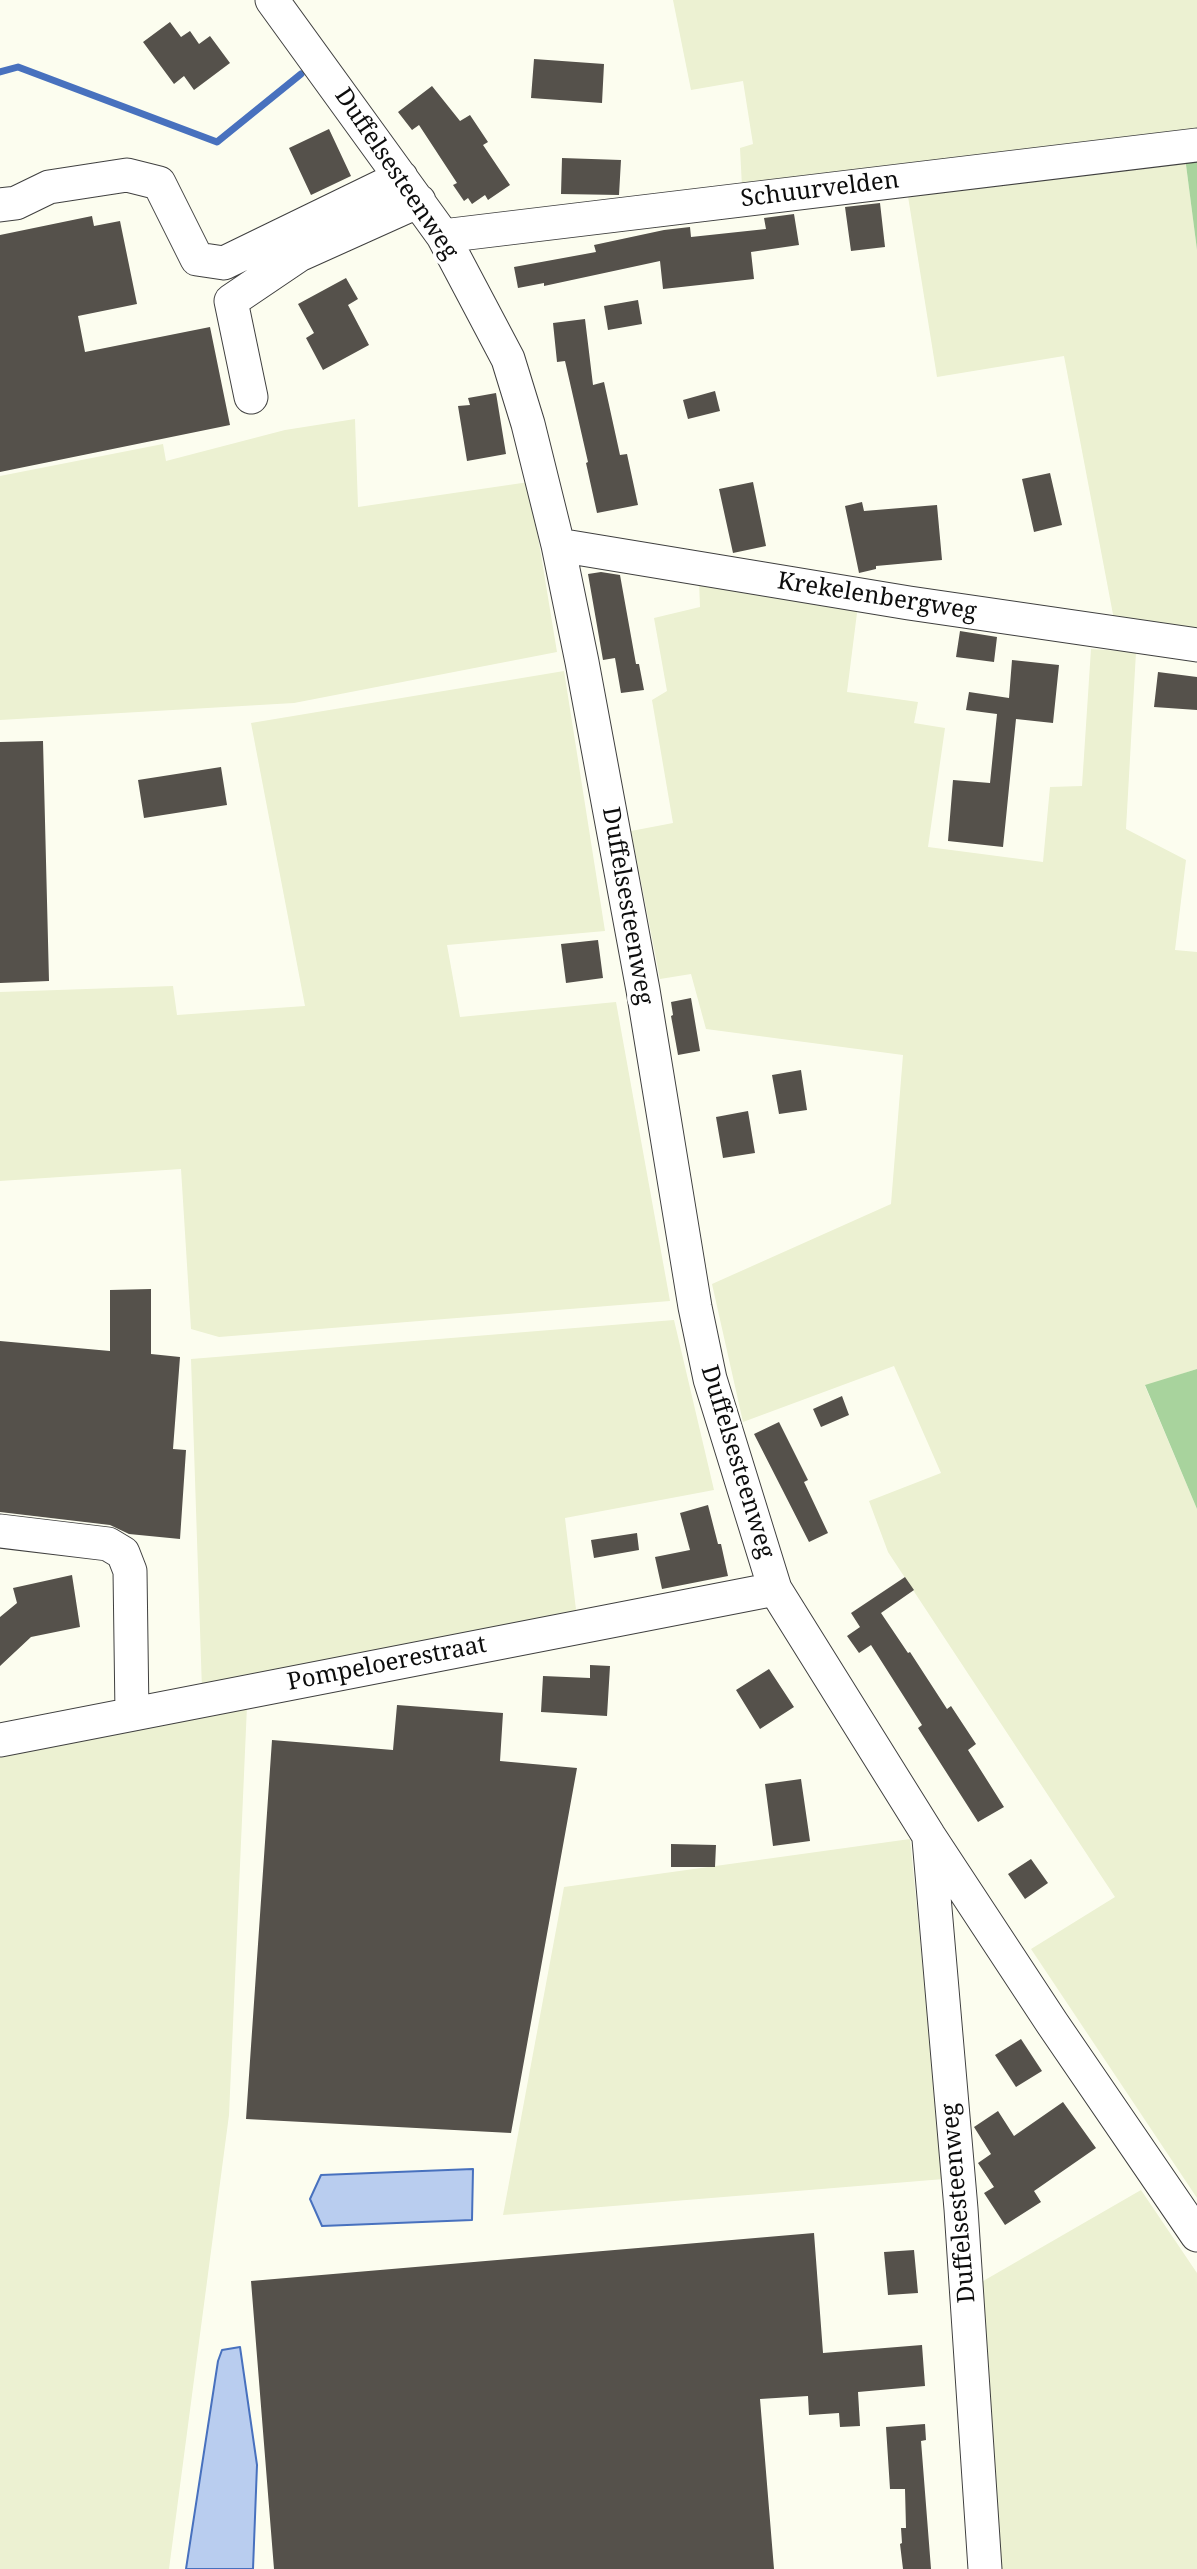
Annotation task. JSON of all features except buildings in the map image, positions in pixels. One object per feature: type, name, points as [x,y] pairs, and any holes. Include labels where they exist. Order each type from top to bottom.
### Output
[{"type":"street","name":"Duffelsesteenweg","points":[[272,0],[443,236],[508,359],[528,424],[558,545],[582,662],[640,976],[695,1307],[710,1379],[775,1589],[929,1836],[1052,2023],[1197,2235]]},
{"type":"street","name":"Schuurvelden","points":[[443,236],[1197,145]]},
{"type":"street","points":[[0,205],[16,203],[50,187],[127,175],[159,183],[197,259],[224,263],[410,189]]},
{"type":"street","points":[[251,397],[231,301],[299,255],[410,189]]},
{"type":"street","name":"Krekelenbergweg","points":[[558,545],[909,603],[1197,645]]},
{"type":"street","points":[[0,1531],[108,1544],[123,1553],[130,1570],[132,1714]]},
{"type":"street","name":"Pompeloerestraat","points":[[0,1740],[775,1589]]},
{"type":"street","name":"Duffelsesteenweg","points":[[929,1836],[961,2209],[985,2569]]},
{"type":"green space","points":[[673,0],[1197,0],[1197,137],[742,187],[740,148],[753,144],[743,81],[691,90]]},
{"type":"green space","points":[[1197,155],[1197,250],[1185,157]]},
{"type":"green space","points":[[1185,157],[1197,250],[1197,633],[1115,625],[1064,356],[937,377],[906,184]]},
{"type":"green space","points":[[355,419],[358,507],[529,482],[557,652],[294,703],[0,720],[0,476],[163,444],[166,461],[285,430]]},
{"type":"green space","points":[[699,581],[858,605],[847,692],[918,702],[914,723],[945,728],[928,847],[1043,862],[1050,787],[1082,786],[1091,649],[1136,652],[1126,829],[1186,860],[1175,950],[1197,952],[1197,1369],[1145,1386],[1197,1509],[1197,2198],[1031,1949],[1115,1897],[888,1552],[869,1501],[941,1473],[894,1366],[743,1422],[712,1284],[891,1204],[903,1055],[706,1029],[691,974],[660,979],[631,831],[673,823],[652,700],[667,691],[654,618],[700,607]]},
{"type":"green space","points":[[564,671],[605,931],[447,945],[460,1017],[616,1002],[670,1301],[219,1337],[191,1329],[181,1169],[0,1181],[0,992],[173,986],[177,1015],[305,1006],[251,723]]},
{"type":"green space","points":[[674,1320],[714,1490],[565,1518],[577,1618],[202,1690],[191,1359]]},
{"type":"green space","points":[[1197,1369],[1197,1509],[1145,1385]]},
{"type":"green space","points":[[247,1706],[229,2115],[169,2569],[0,2569],[0,1753]]},
{"type":"green space","points":[[910,1839],[944,2179],[503,2215],[564,1887]]},
{"type":"green space","points":[[1141,2190],[1197,2273],[1197,2569],[999,2569],[978,2284]]},
{"type":"water","points":[[473,2169],[472,2220],[322,2226],[310,2199],[321,2175]]},
{"type":"water","points":[[240,2347],[257,2465],[253,2569],[186,2569],[218,2361],[222,2350]]},
{"type":"waterway","points":[[0,72],[18,67],[217,142],[301,74]]}]
